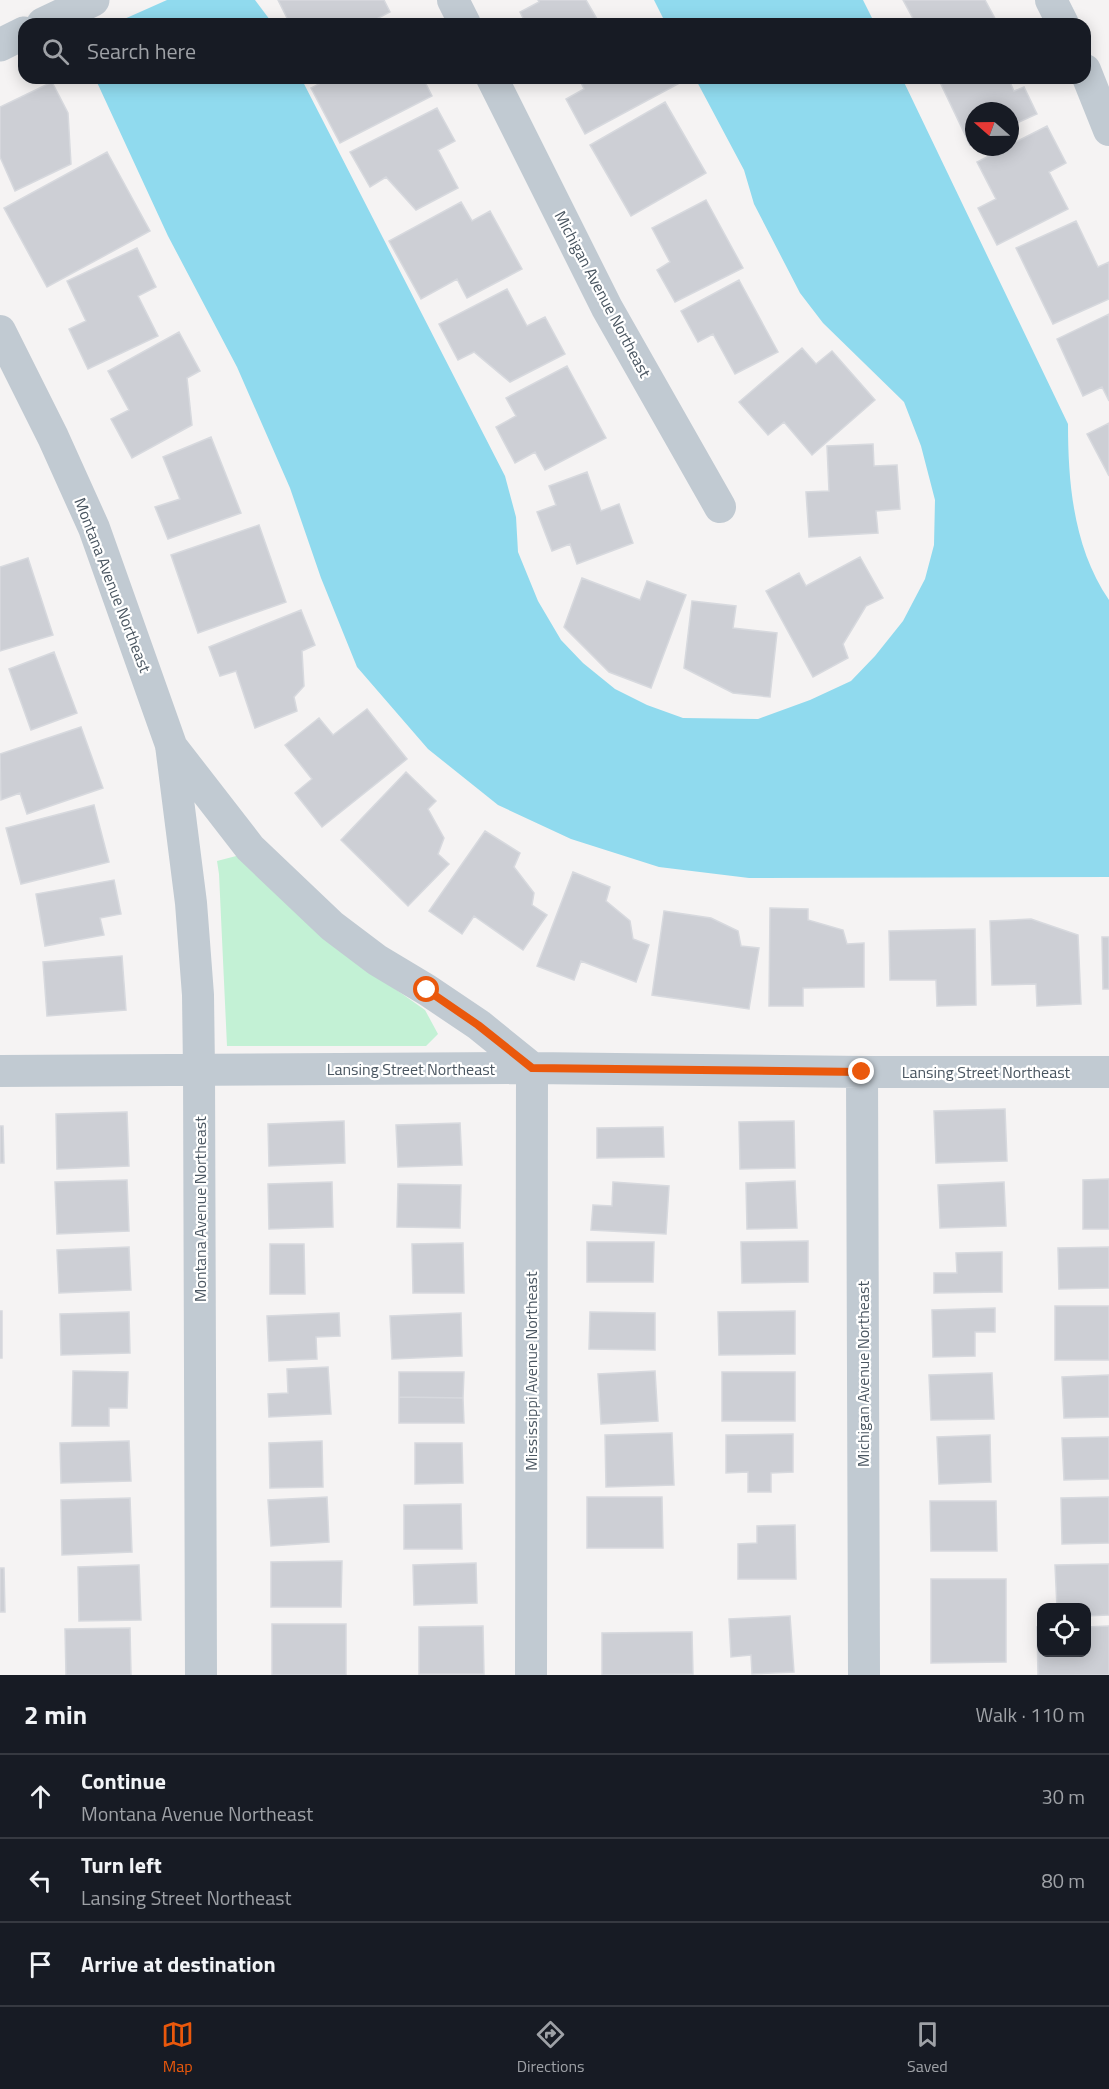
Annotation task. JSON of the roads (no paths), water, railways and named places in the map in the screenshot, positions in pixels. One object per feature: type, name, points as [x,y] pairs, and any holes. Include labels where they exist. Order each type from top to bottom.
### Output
[{"type":"street","points":[[56,18],[93,0]]},
{"type":"street","points":[[453,0],[462,18]]},
{"type":"street","points":[[1051,0],[1060,18]]},
{"type":"street","points":[[0,45],[18,36]]},
{"type":"street","name":"Michigan Avenue Northeast","points":[[495,84],[607,308],[720,507]]},
{"type":"street","points":[[1091,84],[1109,130]]},
{"type":"street","name":"Montana Avenue Northeast","points":[[0,332],[53,437],[94,528],[171,745],[190,903],[198,995],[201,1675]]},
{"type":"street","name":"Montana Avenue Northeast","points":[[171,745],[250,848],[332,926],[377,960],[427,990],[478,1025],[532,1068]]},
{"type":"street","name":"Lansing Street Northeast","points":[[0,1071],[532,1068],[1109,1072]]},
{"type":"street","name":"Mississippi Avenue Northeast","points":[[531,1675],[532,1068]]},
{"type":"street","name":"Michigan Avenue Northeast","points":[[862,1072],[864,1675]]},
{"type":"water","points":[[167,0],[255,0],[268,18],[126,18]]},
{"type":"water","points":[[654,0],[863,0],[872,18],[663,18]]},
{"type":"water","points":[[98,84],[304,84],[505,476],[516,517],[518,552],[538,601],[561,640],[583,663],[615,689],[647,705],[683,718],[758,719],[810,700],[851,681],[875,656],[903,621],[925,579],[934,545],[935,500],[921,446],[904,402],[823,323],[800,293],[754,204],[744,170],[698,84],[905,84],[1068,424],[1069,470],[1075,516],[1088,560],[1109,600],[1109,877],[749,878],[659,867],[571,839],[498,805],[428,749],[357,667],[321,578],[290,488],[237,367],[168,236]]}]
